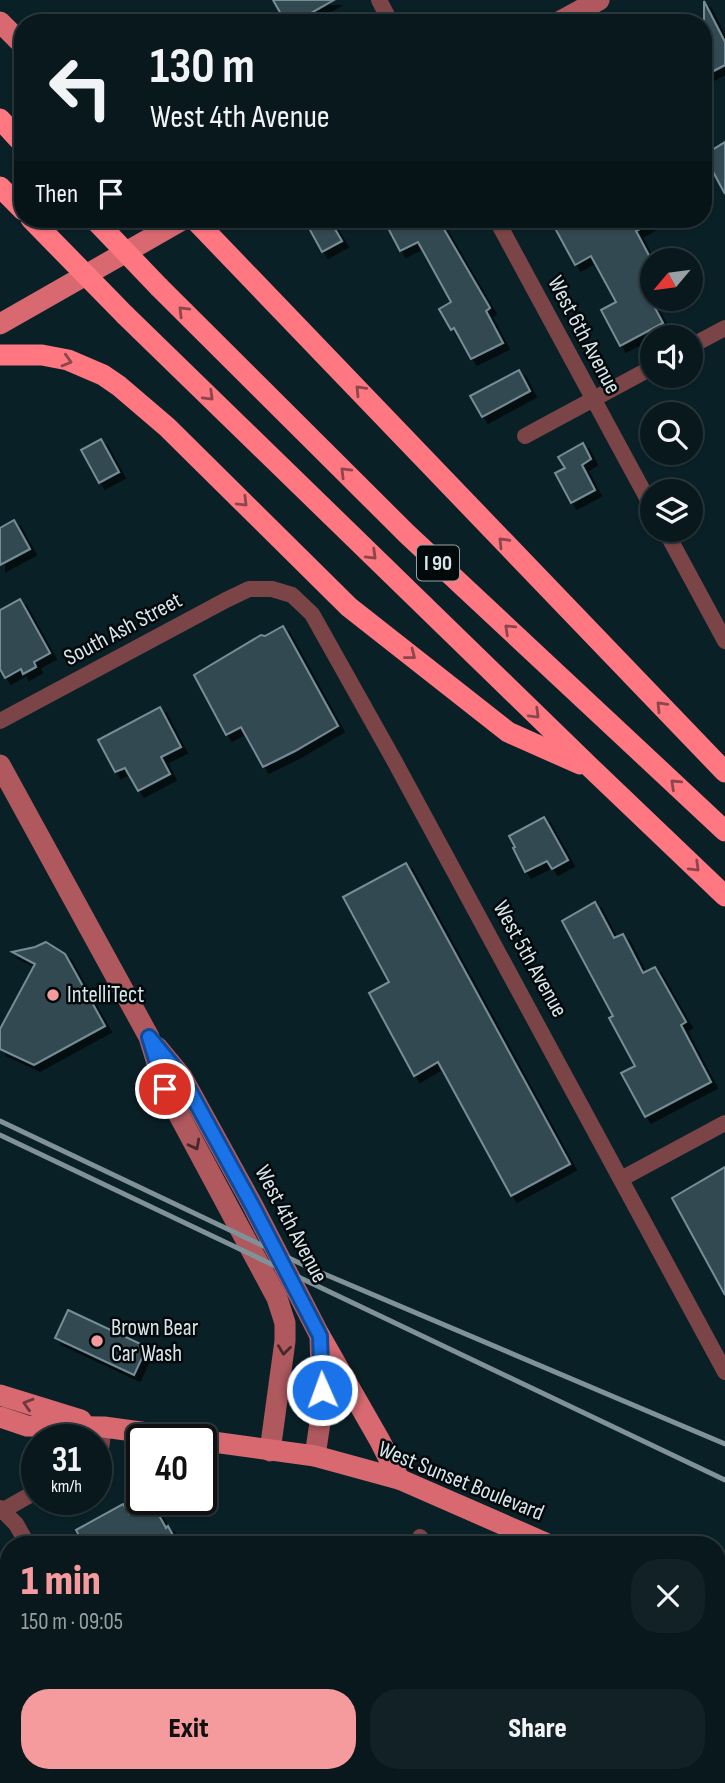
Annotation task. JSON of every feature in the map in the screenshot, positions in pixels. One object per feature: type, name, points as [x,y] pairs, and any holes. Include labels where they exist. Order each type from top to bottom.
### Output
[{"type":"highway","points":[[0,120],[14,135]]},
{"type":"highway","points":[[0,187],[14,201]]},
{"type":"highway","name":"I 90","points":[[40,228],[125,315],[725,896]]},
{"type":"highway","name":"I 90","points":[[103,228],[407,534],[725,831]]},
{"type":"highway","points":[[203,228],[725,772]]},
{"type":"highway","points":[[0,355],[42,355],[68,360],[103,375],[119,386],[167,427],[349,607],[508,732],[592,769]]},
{"type":"main road","points":[[0,22],[14,36]]},
{"type":"main road","points":[[0,324],[168,228]]},
{"type":"main road","points":[[320,1336],[399,1479]]},
{"type":"main road","name":"West Sunset Boulevard","points":[[0,1395],[94,1424]]},
{"type":"main road","name":"West Sunset Boulevard","points":[[0,1416],[22,1424]]},
{"type":"main road","name":"West Sunset Boulevard","points":[[112,1428],[314,1456],[399,1479],[529,1536]]},
{"type":"street","points":[[573,14],[599,0]]},
{"type":"street","name":"West 6th Avenue","points":[[501,228],[640,485]]},
{"type":"street","points":[[703,340],[725,328]]},
{"type":"street","points":[[525,436],[640,374]]},
{"type":"street","points":[[671,542],[725,641]]},
{"type":"street","name":"South Ash Street","points":[[0,721],[226,600],[249,589],[272,589]]},
{"type":"street","name":"West 5th Avenue","points":[[272,589],[292,595],[312,614],[725,1372]]},
{"type":"street","name":"West 4th Avenue","points":[[0,765],[149,1037],[182,1077],[320,1336],[322,1409],[314,1456]]},
{"type":"street","name":"West 4th Avenue","points":[[149,1037],[165,1089],[265,1275],[282,1312],[285,1341],[270,1451]]},
{"type":"street","points":[[621,1179],[725,1123]]},
{"type":"street","points":[[21,1499],[1,1510],[16,1524],[23,1536]]},
{"type":"building","points":[[273,0],[334,0],[309,14],[281,14]]},
{"type":"building","points":[[704,1],[711,14],[704,14]]},
{"type":"building","points":[[712,17],[725,42],[725,65],[712,72]]},
{"type":"building","points":[[725,142],[725,194],[712,170],[712,150]]},
{"type":"building","points":[[309,228],[334,228],[342,241],[322,252]]},
{"type":"building","points":[[388,228],[443,228],[490,308],[486,311],[503,343],[471,359],[454,328],[451,330],[439,309],[451,302],[418,242],[400,251]]},
{"type":"building","points":[[555,228],[642,228],[636,231],[645,248],[640,248],[640,312],[657,312],[663,323],[640,325],[640,335],[620,346],[601,310],[616,302],[591,256],[575,265]]},
{"type":"building","points":[[519,370],[530,391],[482,417],[470,396]]},
{"type":"building","points":[[101,439],[119,472],[99,483],[81,450]]},
{"type":"building","points":[[583,443],[591,459],[582,465],[595,490],[571,503],[555,473],[565,468],[558,457]]},
{"type":"building","points":[[14,520],[30,549],[0,565],[0,528]]},
{"type":"building","points":[[20,599],[50,653],[34,662],[36,667],[23,674],[21,669],[5,678],[0,669],[0,610]]},
{"type":"building","points":[[283,626],[338,726],[263,767],[241,727],[226,735],[194,675],[261,635],[265,636]]},
{"type":"building","points":[[160,707],[181,747],[161,757],[170,774],[138,791],[125,768],[115,772],[98,740]]},
{"type":"building","points":[[544,817],[568,860],[552,869],[547,861],[525,872],[509,836]]},
{"type":"building","points":[[406,863],[570,1164],[511,1196],[438,1062],[414,1076],[369,993],[389,982],[343,897]]},
{"type":"building","points":[[595,902],[614,938],[623,934],[643,973],[655,967],[686,1022],[681,1025],[711,1082],[645,1117],[621,1073],[635,1066],[609,1018],[613,1016],[562,921]]},
{"type":"building","name":"IntelliTect","points":[[46,942],[65,954],[105,1026],[34,1065],[0,1049],[0,1029],[35,964],[12,952]]},
{"type":"building","points":[[725,1167],[725,1295],[672,1198]]},
{"type":"building","name":"Brown Bear Car Wash","points":[[68,1310],[147,1347],[134,1375],[55,1338]]},
{"type":"building","points":[[123,1504],[126,1515],[159,1515],[173,1536],[79,1536],[76,1530],[103,1515],[112,1515],[112,1510]]},
{"type":"railway","points":[[0,1121],[310,1268],[725,1444]]},
{"type":"railway","points":[[0,1135],[725,1480]]},
{"type":"place","name":"IntelliTect","points":[[53,995]]},
{"type":"place","name":"Brown Bear Car Wash","points":[[97,1341]]},
{"type":"route","points":[[165,1089],[149,1037],[182,1077],[320,1336],[322,1390]]}]
